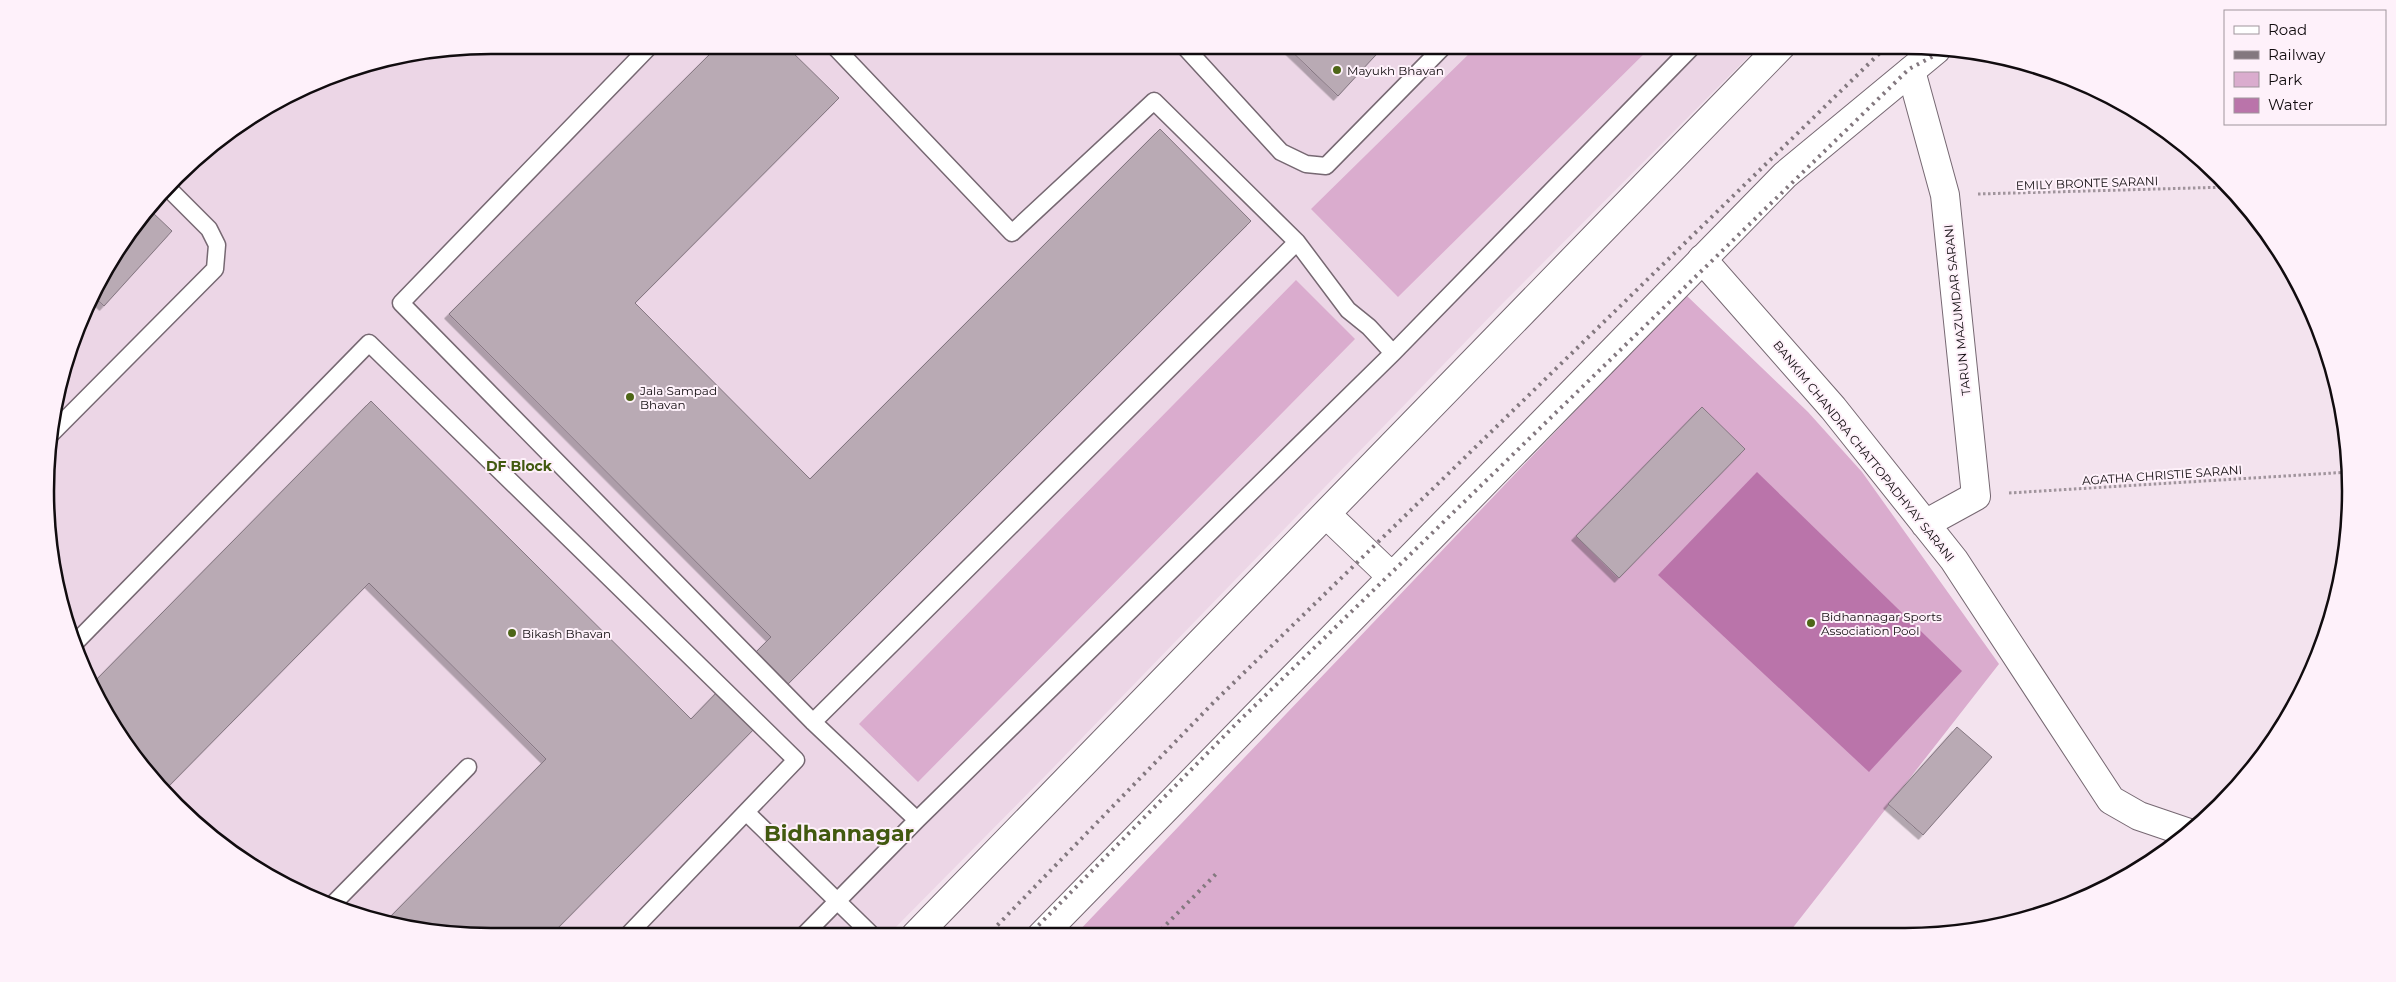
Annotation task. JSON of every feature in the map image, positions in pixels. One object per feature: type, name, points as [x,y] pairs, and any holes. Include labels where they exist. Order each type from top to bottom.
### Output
[{"type":"main road","points":[[923,928],[1773,54]]},
{"type":"main road","points":[[1049,928],[1785,175],[1930,55]]},
{"type":"main road","name":"TARUN MAZUMDAR SARANI","points":[[1910,71],[1945,195],[1976,496]]},
{"type":"main road","name":"BANKIM CHANDRA CHATTOPADHYAY SARANI","points":[[1702,259],[1833,408],[1954,560],[2111,800],[2140,816],[2181,830]]},
{"type":"main road","points":[[1925,524],[1976,496]]},
{"type":"main road","points":[[1326,514],[1392,577]]},
{"type":"lane","points":[[642,54],[401,303],[813,722],[917,820]]},
{"type":"lane","points":[[841,54],[1012,233],[1154,101],[1297,242],[1348,310],[1369,327],[1393,353]]},
{"type":"lane","points":[[1191,54],[1281,152],[1306,164],[1326,166],[1437,54]]},
{"type":"lane","points":[[811,928],[917,820],[1393,353],[1685,54]]},
{"type":"lane","points":[[58,427],[215,269],[217,245],[209,229],[172,193]]},
{"type":"lane","points":[[813,722],[1297,242]]},
{"type":"lane","points":[[79,638],[369,343],[796,760],[635,928]]},
{"type":"lane","points":[[337,900],[468,766]]},
{"type":"lane","points":[[746,812],[865,928]]},
{"type":"path","name":"EMILY BRONTE SARANI","points":[[1945,195],[2219,187]]},
{"type":"path","name":"AGATHA CHRISTIE SARANI","points":[[1976,496],[2341,473]]},
{"type":"shaded area","points":[[491,54],[1751,54],[1503,303],[1052,769],[895,928],[491,928],[434,925],[406,920],[350,905],[324,895],[272,870],[248,855],[203,820],[162,779],[144,757],[112,710],[99,684],[77,632],[69,604],[57,548],[55,520],[54,491],[57,434],[62,406],[77,350],[87,324],[112,272],[127,248],[162,203],[203,162],[248,127],[298,99],[350,77],[406,62],[434,57]]},
{"type":"green space","points":[[1469,54],[1644,54],[1398,297],[1311,209]]},
{"type":"green space","points":[[1296,280],[1355,339],[918,782],[859,724]]},
{"type":"green space","points":[[1686,295],[1808,412],[1862,472],[1999,664],[1793,928],[1082,928]]},
{"type":"water","name":"Bidhannagar Sports Association Pool","points":[[1757,472],[1962,671],[1869,772],[1658,575]]},
{"type":"building","name":"Jala Sampad Bhavan","points":[[710,54],[794,54],[839,98],[635,303],[810,479],[1160,129],[1251,221],[785,687],[753,655],[771,637],[449,314]]},
{"type":"building","name":"Mayukh Bhavan","points":[[1294,54],[1377,54],[1338,96]]},
{"type":"building","points":[[154,213],[172,231],[104,306],[98,300],[112,272],[127,248]]},
{"type":"building","name":"Bikash Bhavan","points":[[371,401],[691,719],[721,688],[758,725],[558,928],[462,927],[434,925],[391,916],[546,759],[369,583],[169,786],[127,734],[112,710],[97,679]]},
{"type":"building","points":[[1702,407],[1745,449],[1619,578],[1576,536]]},
{"type":"building","points":[[1957,727],[1992,757],[1923,835],[1888,804]]},
{"type":"railway","points":[[995,928],[1214,702],[1879,54]]},
{"type":"railway","points":[[1036,928],[1236,724],[1909,69],[1935,55]]},
{"type":"railway","points":[[1163,928],[1216,874]]},
{"type":"place","name":"Mayukh Bhavan","points":[[1337,70]]},
{"type":"place","name":"Jala Sampad Bhavan","points":[[630,397]]},
{"type":"place","name":"Bidhannagar Sports Association Pool","points":[[1811,623]]},
{"type":"place","name":"Bikash Bhavan","points":[[512,633]]},
{"type":"district","name":"DF Block","points":[[519,466]]},
{"type":"district","name":"Bidhannagar","points":[[839,833]]}]
